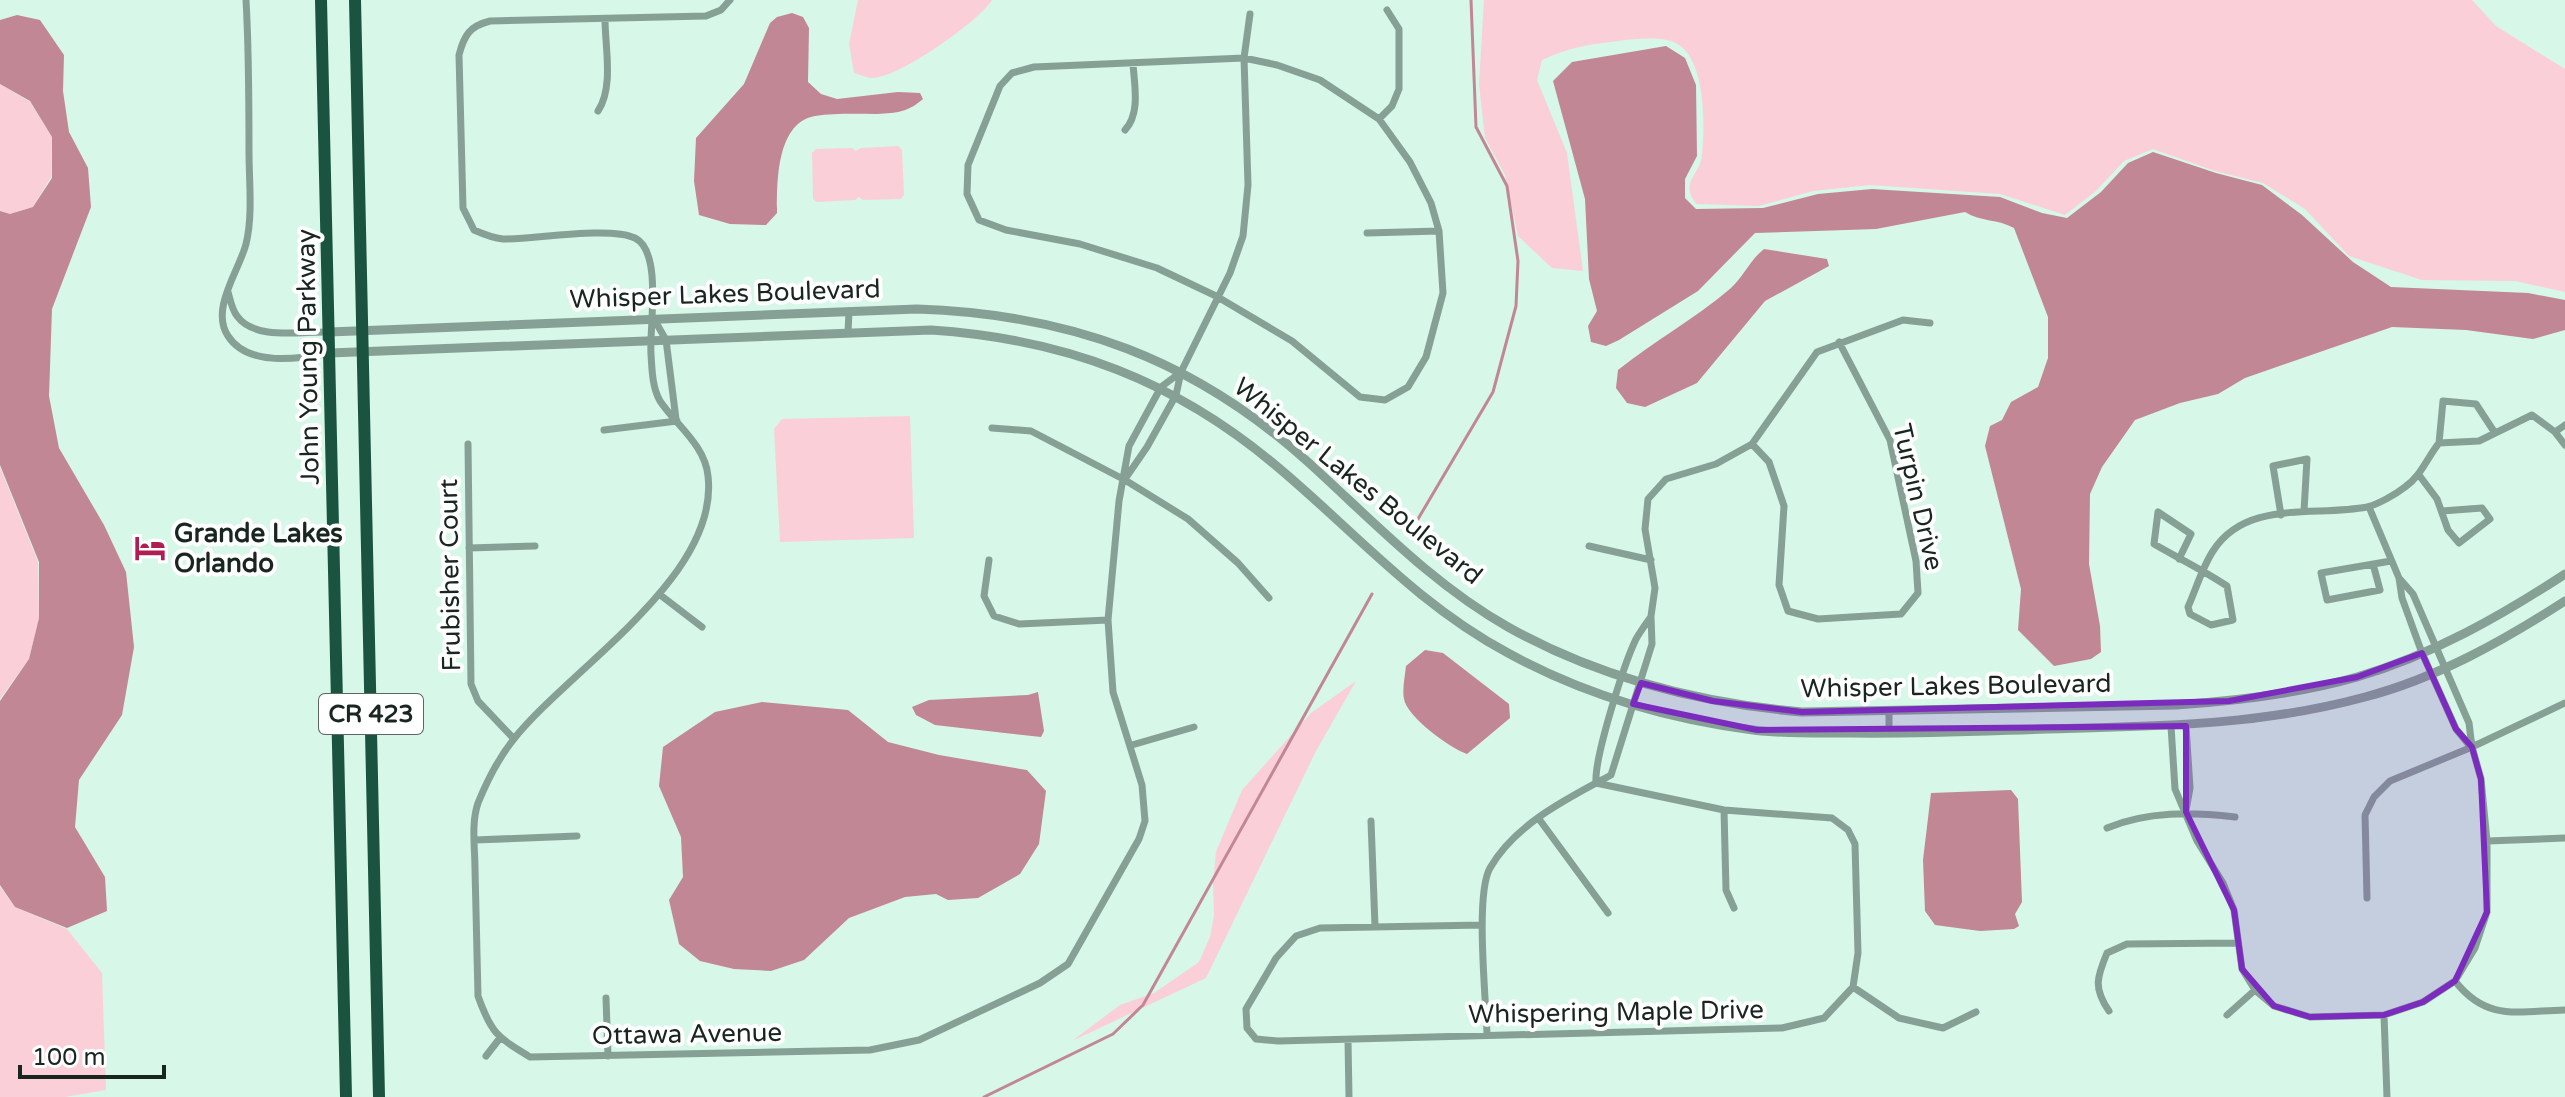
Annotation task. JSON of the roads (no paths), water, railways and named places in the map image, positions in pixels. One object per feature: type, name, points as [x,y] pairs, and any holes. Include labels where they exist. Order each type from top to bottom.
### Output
[{"type":"highway","name":"John Young Parkway","points":[[321,0],[346,1097]]},
{"type":"highway","name":"John Young Parkway","points":[[355,0],[379,1097]]},
{"type":"street","points":[[246,0],[250,191],[246,242],[223,304],[223,322],[227,335],[242,352],[262,357],[310,357],[330,353]]},
{"type":"street","points":[[486,1056],[500,1038],[487,1022],[478,996],[477,807],[492,771],[514,739],[659,594],[686,560],[705,520],[708,476],[700,453],[659,399],[653,380],[650,341],[653,317],[648,253],[637,239],[615,234],[499,239],[474,230],[463,208],[459,55],[463,38],[476,24],[490,21],[706,16],[721,10],[730,0]]},
{"type":"street","points":[[1379,119],[1392,106],[1399,89],[1399,29],[1387,10]]},
{"type":"street","name":"Ottawa Avenue","points":[[1125,480],[1176,395],[1181,372],[1230,273],[1243,236],[1248,185],[1244,58],[1250,14]]},
{"type":"street","points":[[598,111],[606,84],[605,19]]},
{"type":"street","points":[[1244,58],[1277,65],[1320,80],[1379,119],[1410,162],[1431,203],[1439,231],[1443,293],[1426,357],[1408,387],[1385,400],[1360,397],[1292,341],[1216,296],[1157,268],[1080,244],[1006,230],[979,220],[967,194],[968,165],[1000,86],[1012,73],[1034,67],[1244,58]]},
{"type":"street","points":[[1125,130],[1131,124],[1135,110],[1133,63]]},
{"type":"street","points":[[1367,233],[1439,231]]},
{"type":"street","points":[[228,292],[236,316],[251,329],[329,332]]},
{"type":"street","name":"Whisper Lakes Boulevard","points":[[329,332],[917,309],[999,315],[1056,326],[1121,346],[1181,372],[1231,401],[1263,424],[1405,553],[1454,591],[1521,633],[1563,654],[1641,683],[1751,707],[1802,712],[1889,711],[2229,701],[2288,693],[2357,677],[2437,647],[2513,608],[2565,574]]},
{"type":"street","points":[[848,333],[849,311]]},
{"type":"street","points":[[653,317],[666,340],[677,421]]},
{"type":"street","points":[[1487,1034],[1482,925],[1488,871],[1511,839],[1611,775],[1641,683],[1652,644],[1651,616],[1655,588],[1645,529],[1648,499],[1666,479],[1716,464],[1752,444],[1817,352],[1903,320],[1930,323]]},
{"type":"street","name":"Whisper Lakes Boulevard","points":[[330,353],[931,330],[1010,338],[1080,355],[1161,387],[1246,441],[1411,589],[1508,653],[1616,699],[1701,721],[1757,730],[1889,733],[2186,726],[2302,713],[2370,696],[2432,674],[2514,634],[2565,601]]},
{"type":"street","name":"Turpin Drive","points":[[1752,444],[1769,462],[1784,506],[1779,585],[1788,611],[1818,619],[1901,614],[1918,593],[1916,561],[1890,440],[1839,342]]},
{"type":"street","name":"Ottawa Avenue","points":[[500,1038],[530,1057],[870,1050],[919,1040],[1040,983],[1068,964],[1139,839],[1145,821],[1142,785],[1113,692],[1108,620],[1119,501],[1129,446],[1161,387],[1181,372]]},
{"type":"street","points":[[2179,559],[2191,534],[2158,512],[2154,544],[2179,559],[2204,570],[2227,586],[2233,620],[2211,625],[2190,614],[2188,607],[2204,570],[2213,550],[2231,530],[2253,517],[2369,507],[2405,487],[2419,475],[2439,443],[2443,401],[2476,404],[2495,433]]},
{"type":"street","points":[[2439,443],[2479,441],[2532,415],[2555,432],[2565,445]]},
{"type":"street","points":[[604,430],[677,421]]},
{"type":"street","points":[[2555,432],[2565,425]]},
{"type":"street","points":[[992,428],[1031,431],[1125,480],[1188,519],[1238,563],[1269,598]]},
{"type":"street","name":"Frubisher Court","points":[[468,444],[471,684],[478,701],[514,739]]},
{"type":"street","points":[[2281,515],[2273,466],[2307,459],[2304,511]]},
{"type":"street","points":[[2419,475],[2437,499],[2448,530],[2459,543],[2490,519],[2482,508],[2442,511]]},
{"type":"street","points":[[2171,726],[2175,789],[2197,841],[2223,883],[2234,910],[2242,969],[2255,990],[2274,1006],[2310,1017],[2384,1015],[2423,1002],[2455,981],[2475,948],[2487,912],[2487,841],[2481,779],[2469,723],[2447,667],[2413,594],[2399,578],[2369,507]]},
{"type":"street","points":[[469,548],[535,546]]},
{"type":"street","points":[[1589,546],[1651,560]]},
{"type":"street","points":[[989,560],[984,596],[994,616],[1019,624],[1108,620]]},
{"type":"street","points":[[2373,564],[2380,590],[2327,600],[2321,573],[2373,564],[2391,561]]},
{"type":"street","points":[[2399,578],[2402,598],[2422,653],[2456,729],[2472,747]]},
{"type":"street","points":[[659,594],[702,627]]},
{"type":"street","points":[[1596,783],[1594,770],[1623,677],[1636,639],[1651,616]]},
{"type":"street","points":[[2367,898],[2365,815],[2374,797],[2390,781],[2565,703]]},
{"type":"street","points":[[1889,711],[1889,733]]},
{"type":"street","points":[[2186,726],[2190,788],[2186,812]]},
{"type":"street","points":[[1132,745],[1194,727]]},
{"type":"street","points":[[1596,783],[1724,810],[1832,818],[1848,830],[1855,844],[1858,953],[1853,987],[1899,1018],[1943,1028],[1976,1012]]},
{"type":"street","points":[[1724,810],[1726,890],[1734,908]]},
{"type":"street","points":[[2107,828],[2127,820],[2186,812],[2235,817]]},
{"type":"street","points":[[1539,819],[1608,913]]},
{"type":"street","points":[[1371,821],[1375,926]]},
{"type":"street","points":[[475,840],[577,836]]},
{"type":"street","points":[[2487,841],[2565,838]]},
{"type":"street","name":"Whispering Maple Drive","points":[[1482,925],[1320,928],[1296,936],[1276,958],[1246,1009],[1247,1028],[1256,1039],[1348,1040],[1782,1028],[1824,1018],[1853,987]]},
{"type":"street","points":[[2109,1011],[2101,1000],[2097,978],[2107,953],[2127,944],[2237,943]]},
{"type":"street","points":[[2455,981],[2469,999],[2495,1012],[2565,1010]]},
{"type":"street","points":[[2227,1015],[2255,990]]},
{"type":"street","points":[[606,998],[608,1056]]},
{"type":"street","points":[[2384,1015],[2387,1097]]},
{"type":"street","points":[[1348,1040],[1349,1097]]},
{"type":"waterway","points":[[1418,519],[1493,392],[1516,306],[1518,261],[1507,186],[1476,127],[1471,0]]},
{"type":"waterway","points":[[984,1097],[1113,1034],[1143,1005],[1372,594]]},
{"type":"place","name":"Grande Lakes Orlando","points":[[150,548]]}]
